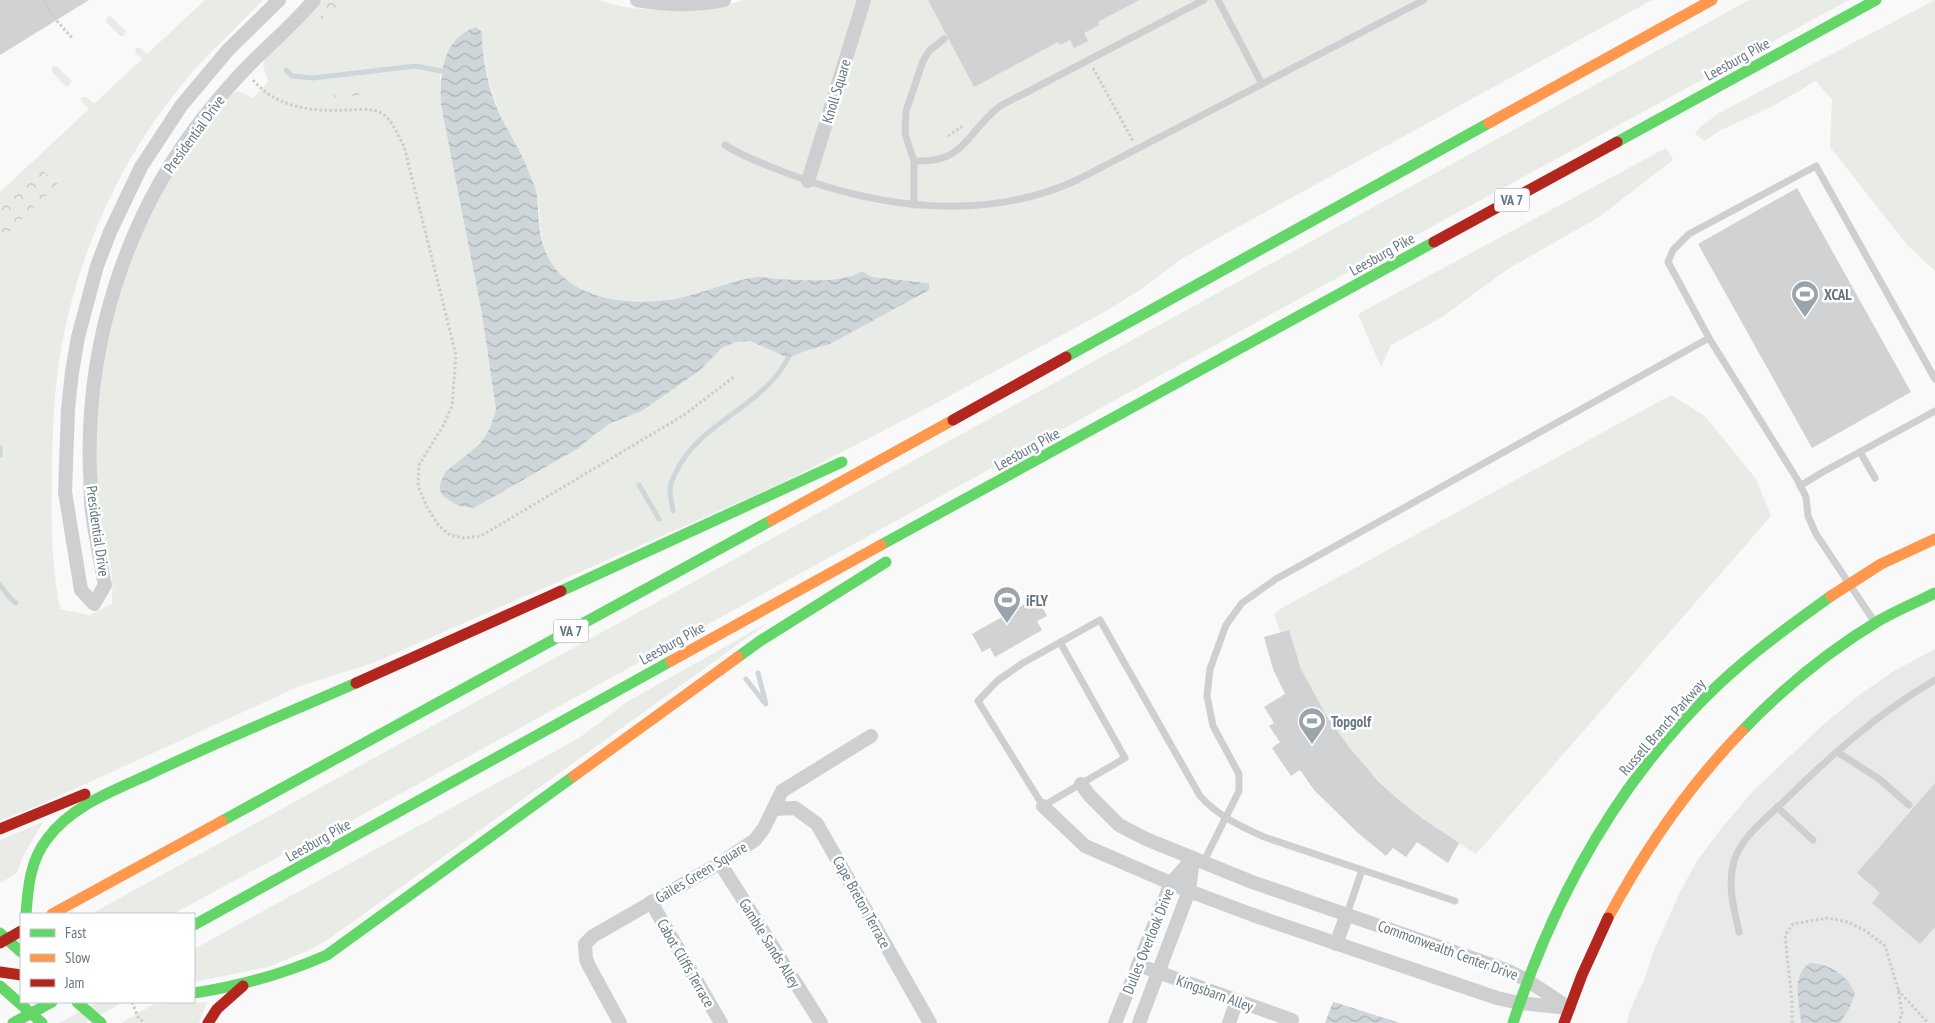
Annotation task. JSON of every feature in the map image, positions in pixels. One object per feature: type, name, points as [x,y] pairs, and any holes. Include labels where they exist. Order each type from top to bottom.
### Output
[{"type":"main road","name":"VA 7","points":[[54,913],[610,609],[1712,0]]},
{"type":"main road","name":"Leesburg Pike","points":[[195,924],[723,632],[1876,0]]},
{"type":"main road","points":[[913,429],[1088,344]]},
{"type":"main road","points":[[973,508],[1148,400]]},
{"type":"main road","points":[[26,913],[27,885],[30,872],[44,842],[69,816],[86,806],[170,764],[353,684],[852,458]]},
{"type":"main road","name":"Russell Branch Parkway","points":[[1513,1023],[1527,980],[1556,912],[1578,869],[1606,821],[1645,766],[1680,725],[1723,680],[1762,648],[1864,574],[1935,539]]},
{"type":"main road","points":[[195,993],[246,984],[282,974],[327,955],[760,641],[898,554]]},
{"type":"main road","points":[[1564,1023],[1591,953],[1615,902],[1670,813],[1697,778],[1747,724],[1784,690],[1876,623],[1935,593]]},
{"type":"main road","points":[[0,829],[89,792],[170,764]]},
{"type":"main road","points":[[0,943],[20,932]]},
{"type":"main road","points":[[0,933],[20,951]]},
{"type":"main road","points":[[0,972],[20,975]]},
{"type":"main road","points":[[208,1023],[228,997],[246,984]]},
{"type":"main road","points":[[0,986],[20,1002]]},
{"type":"main road","points":[[13,1023],[50,1003]]},
{"type":"main road","points":[[78,1003],[99,1021]]},
{"type":"main road","points":[[22,1023],[23,1004]]},
{"type":"main road","points":[[23,1004],[42,1023]]},
{"type":"street","name":"Presidential Drive","points":[[280,0],[208,72],[160,136],[124,200],[97,266],[78,337],[72,372],[68,409],[65,492],[80,590],[94,604],[105,585],[92,509],[90,419],[100,346],[113,292],[131,240],[164,175],[206,115],[244,70],[314,0]]},
{"type":"street","points":[[637,0],[653,3],[684,4],[724,0]]},
{"type":"street","name":"Knoll Square","points":[[808,182],[864,0]]},
{"type":"street","name":"Gailes Green Square","points":[[620,1023],[589,966],[586,959],[585,944],[593,936],[720,863],[754,840],[764,828],[782,791],[871,736]]},
{"type":"street","name":"Commonwealth Center Drive","points":[[1081,784],[1089,795],[1119,825],[1146,839],[1198,861],[1504,969],[1527,980],[1569,1008]]},
{"type":"street","name":"Commonwealth Center Drive","points":[[1043,806],[1085,846],[1189,891],[1336,944],[1497,998],[1519,1003],[1569,1008]]},
{"type":"street","name":"Cape Breton Terrace","points":[[774,809],[795,808],[817,824],[930,1023]]},
{"type":"street","name":"Dulles Overlook Drive","points":[[1115,1023],[1170,883],[1198,861]]},
{"type":"street","name":"Dulles Overlook Drive","points":[[1139,1023],[1189,891],[1198,861]]},
{"type":"street","name":"Gamble Sands Alley","points":[[720,863],[821,1023]]},
{"type":"street","name":"Cabot Cliffs Terrace","points":[[652,902],[721,1023]]},
{"type":"street","points":[[1336,944],[1347,914]]},
{"type":"street","name":"Kingsbarn Alley","points":[[1138,966],[1292,1020]]},
{"type":"street","points":[[1229,1023],[1237,1000]]},
{"type":"lane","points":[[914,161],[935,161],[959,151],[989,115],[1000,106],[1204,0]]},
{"type":"lane","points":[[1218,0],[1262,84]]},
{"type":"lane","points":[[725,145],[748,157],[808,182],[875,199],[914,205],[952,207],[1016,199],[1053,190],[1077,180],[1424,0]]},
{"type":"lane","points":[[914,205],[914,161],[905,134],[906,111],[923,61],[929,51],[944,39]]},
{"type":"lane","points":[[1876,623],[1816,534],[1808,516],[1806,497],[1710,338],[1668,262],[1673,250],[1688,234],[1816,166],[1935,379]]},
{"type":"lane","points":[[1198,861],[1226,818],[1239,790],[1239,774],[1213,726],[1207,696],[1210,669],[1217,647],[1226,625],[1242,603],[1276,579],[1710,338]]},
{"type":"lane","points":[[1800,486],[1935,411]]},
{"type":"lane","points":[[1860,452],[1875,478]]},
{"type":"lane","points":[[1060,642],[1125,758],[1043,806],[978,701],[997,681],[1023,663],[1060,642],[1100,620],[1200,796],[1211,809],[1239,826],[1264,837],[1455,901]]},
{"type":"lane","points":[[1739,932],[1731,896],[1730,879],[1735,860],[1746,840],[1777,807],[1858,733],[1911,694],[1935,680]]},
{"type":"lane","points":[[1837,752],[1878,778],[1908,805]]},
{"type":"lane","points":[[1777,807],[1813,840]]},
{"type":"lane","points":[[1347,914],[1362,870]]},
{"type":"path","points":[[43,0],[72,38]]},
{"type":"path","points":[[1089,60],[1138,149]]},
{"type":"path","points":[[244,70],[259,88],[276,99],[297,108],[335,111],[369,109],[383,114],[394,127],[404,146],[456,355],[452,406],[443,426],[419,465],[418,486],[427,507],[439,526],[450,535],[464,538],[481,536],[684,415],[735,376]]},
{"type":"path","points":[[1792,1023],[1792,1002],[1785,935],[1793,924],[1827,918],[1848,922],[1866,931],[1885,946],[1898,989],[1902,1013],[1899,1023]]},
{"type":"path","points":[[1898,989],[1928,1023]]},
{"type":"path","points":[[132,1003],[138,1017],[144,1023]]},
{"type":"shaded area","points":[[1935,649],[1935,1023],[1627,1023],[1630,1010],[1645,978],[1652,955],[1679,894],[1697,861],[1720,830],[1754,790],[1824,724],[1858,696],[1894,671]]},
{"type":"green space","points":[[205,0],[263,0],[210,53],[156,118],[116,187],[99,223],[84,260],[72,298],[57,376],[52,458],[53,548],[55,579],[60,609],[89,615],[112,604],[109,554],[101,523],[99,506],[96,443],[103,361],[112,318],[125,276],[141,235],[160,195],[181,159],[216,111],[228,98],[238,91],[253,98],[268,82],[263,65],[265,58],[323,0],[599,0],[633,8],[690,10],[744,0],[1652,0],[1220,237],[1180,260],[1143,288],[1106,311],[933,405],[780,484],[373,663],[300,686],[37,806],[0,821],[0,192],[89,109],[81,101],[82,97],[86,97],[94,104],[142,59],[135,52],[136,48],[140,48],[147,54]],"holes":[[[482,32],[487,74],[500,113],[537,196],[542,238],[547,255],[557,270],[570,282],[585,291],[602,297],[620,300],[638,302],[657,301],[684,297],[737,281],[758,277],[832,280],[862,271],[872,277],[928,283],[828,345],[788,358],[750,341],[736,342],[722,348],[699,371],[642,411],[611,423],[579,448],[474,508],[451,501],[440,491],[445,472],[480,444],[490,428],[496,410],[482,314],[440,78],[445,58]]]},
{"type":"green space","points":[[330,0],[347,0],[332,19],[328,22],[319,23],[320,17]]},
{"type":"green space","points":[[1749,0],[1849,0],[1304,296],[302,848],[282,855],[175,913],[93,913]]},
{"type":"green space","points":[[1935,0],[1935,271],[1908,246],[1830,147],[1832,100],[1816,81],[1773,106],[1719,131],[1705,141],[1695,134],[1699,128],[1719,113]]},
{"type":"green space","points":[[110,16],[126,31],[123,36],[120,36],[106,22],[107,17]]},
{"type":"green space","points":[[56,66],[72,81],[69,86],[65,86],[52,72],[52,67]]},
{"type":"green space","points":[[374,86],[382,88],[380,92],[331,99],[336,93]]},
{"type":"green space","points":[[1666,148],[1673,160],[1599,217],[1508,269],[1442,317],[1391,345],[1381,367],[1358,314]]},
{"type":"green space","points":[[41,170],[58,183],[0,241],[0,203],[27,177]]},
{"type":"green space","name":"Topgolf","points":[[1671,395],[1705,416],[1756,479],[1771,516],[1476,854],[1407,807],[1369,771],[1331,723],[1300,665],[1289,630],[1280,632],[1274,614]]},
{"type":"green space","points":[[769,622],[329,939],[307,951],[268,967],[195,982],[195,948],[579,738],[627,702]]},
{"type":"green space","points":[[43,822],[23,856],[17,873],[0,883],[0,840]]},
{"type":"green space","points":[[207,1002],[199,1023],[121,1023],[154,1004]]},
{"type":"green space","points":[[96,1003],[122,1003],[85,1023],[59,1023]]},
{"type":"water","points":[[476,27],[482,32],[485,65],[493,97],[536,189],[540,233],[544,248],[557,270],[570,282],[585,291],[602,297],[620,300],[638,302],[657,301],[674,299],[758,277],[832,280],[862,271],[872,277],[929,283],[929,290],[828,345],[788,358],[750,341],[736,342],[722,348],[699,371],[642,411],[611,423],[579,448],[474,508],[459,506],[444,497],[440,491],[440,485],[445,472],[480,444],[490,428],[496,410],[482,314],[441,104],[441,81],[445,58],[456,40],[465,32]]},
{"type":"water","points":[[1810,963],[1831,968],[1843,976],[1855,993],[1850,1007],[1840,1023],[1801,1023],[1798,982],[1804,968]]},
{"type":"water","points":[[1334,1002],[1400,1023],[1325,1023]]},
{"type":"building","points":[[0,0],[89,0],[0,55]]},
{"type":"building","points":[[928,0],[1139,0],[1098,22],[1099,25],[1084,33],[1088,41],[1074,48],[1070,40],[1060,45],[1058,42],[974,87]]},
{"type":"building","name":"XCAL","points":[[1797,188],[1911,392],[1812,448],[1698,244]]},
{"type":"building","points":[[1037,597],[1047,616],[1037,621],[1042,630],[995,657],[990,648],[982,652],[972,634]]},
{"type":"building","name":"Topgolf","points":[[1289,630],[1301,669],[1326,715],[1349,747],[1378,781],[1399,800],[1459,843],[1448,863],[1417,842],[1406,857],[1393,848],[1386,856],[1358,833],[1314,790],[1300,770],[1291,776],[1272,748],[1280,742],[1269,726],[1274,723],[1264,707],[1285,694],[1273,669],[1264,637]]},
{"type":"building","points":[[1935,783],[1935,927],[1920,944],[1872,903],[1880,893],[1857,873]]},
{"type":"waterway","points":[[286,70],[292,76],[313,78],[416,66],[441,71]]},
{"type":"waterway","points":[[673,511],[670,485],[685,456],[714,428],[763,390],[777,375],[788,358]]},
{"type":"waterway","points":[[0,448],[0,455]]},
{"type":"waterway","points":[[639,485],[659,519]]},
{"type":"waterway","points":[[0,585],[16,603]]},
{"type":"waterway","points":[[758,673],[766,704]]},
{"type":"waterway","points":[[746,679],[764,702]]},
{"type":"traffic: fast","points":[[1617,142],[1876,0]]},
{"type":"traffic: fast","points":[[1066,357],[1489,123]]},
{"type":"traffic: fast","points":[[881,545],[1434,242]]},
{"type":"traffic: fast","points":[[561,591],[842,462]]},
{"type":"traffic: fast","points":[[222,821],[772,520]]},
{"type":"traffic: fast","points":[[738,657],[760,641],[886,562]]},
{"type":"traffic: fast","points":[[1742,731],[1790,685],[1843,644],[1880,620],[1935,593]]},
{"type":"traffic: fast","points":[[1513,1023],[1530,975],[1570,884],[1594,841],[1650,759],[1682,721],[1731,673],[1831,596]]},
{"type":"traffic: fast","points":[[195,924],[671,661]]},
{"type":"traffic: fast","points":[[26,913],[33,865],[41,847],[57,827],[81,808],[109,792],[356,683]]},
{"type":"traffic: fast","points":[[195,993],[262,978],[295,968],[327,955],[574,776]]},
{"type":"traffic: fast","points":[[0,933],[20,951]]},
{"type":"traffic: fast","points":[[0,986],[42,1023]]},
{"type":"traffic: fast","points":[[13,1023],[50,1003]]},
{"type":"traffic: fast","points":[[78,1003],[101,1023]]},
{"type":"traffic: slow","points":[[1489,123],[1712,0]]},
{"type":"traffic: slow","points":[[772,520],[953,420]]},
{"type":"traffic: slow","points":[[1831,596],[1881,564],[1935,539]]},
{"type":"traffic: slow","points":[[671,661],[881,545]]},
{"type":"traffic: slow","points":[[574,776],[738,657]]},
{"type":"traffic: slow","points":[[1608,918],[1652,843],[1703,774],[1742,731]]},
{"type":"traffic: slow","points":[[54,913],[222,821]]},
{"type":"traffic: jam","points":[[1434,242],[1617,142]]},
{"type":"traffic: jam","points":[[953,420],[1066,357]]},
{"type":"traffic: jam","points":[[356,683],[561,591]]},
{"type":"traffic: jam","points":[[0,829],[85,794]]},
{"type":"traffic: jam","points":[[1564,1023],[1582,975],[1608,918]]},
{"type":"traffic: jam","points":[[0,943],[20,932]]},
{"type":"traffic: jam","points":[[0,972],[20,975]]},
{"type":"traffic: jam","points":[[208,1023],[217,1009],[243,986]]},
{"type":"place","name":"XCAL","points":[[1805,318]]},
{"type":"place","name":"iFLY","points":[[1007,624]]},
{"type":"place","name":"Topgolf","points":[[1312,745]]}]
